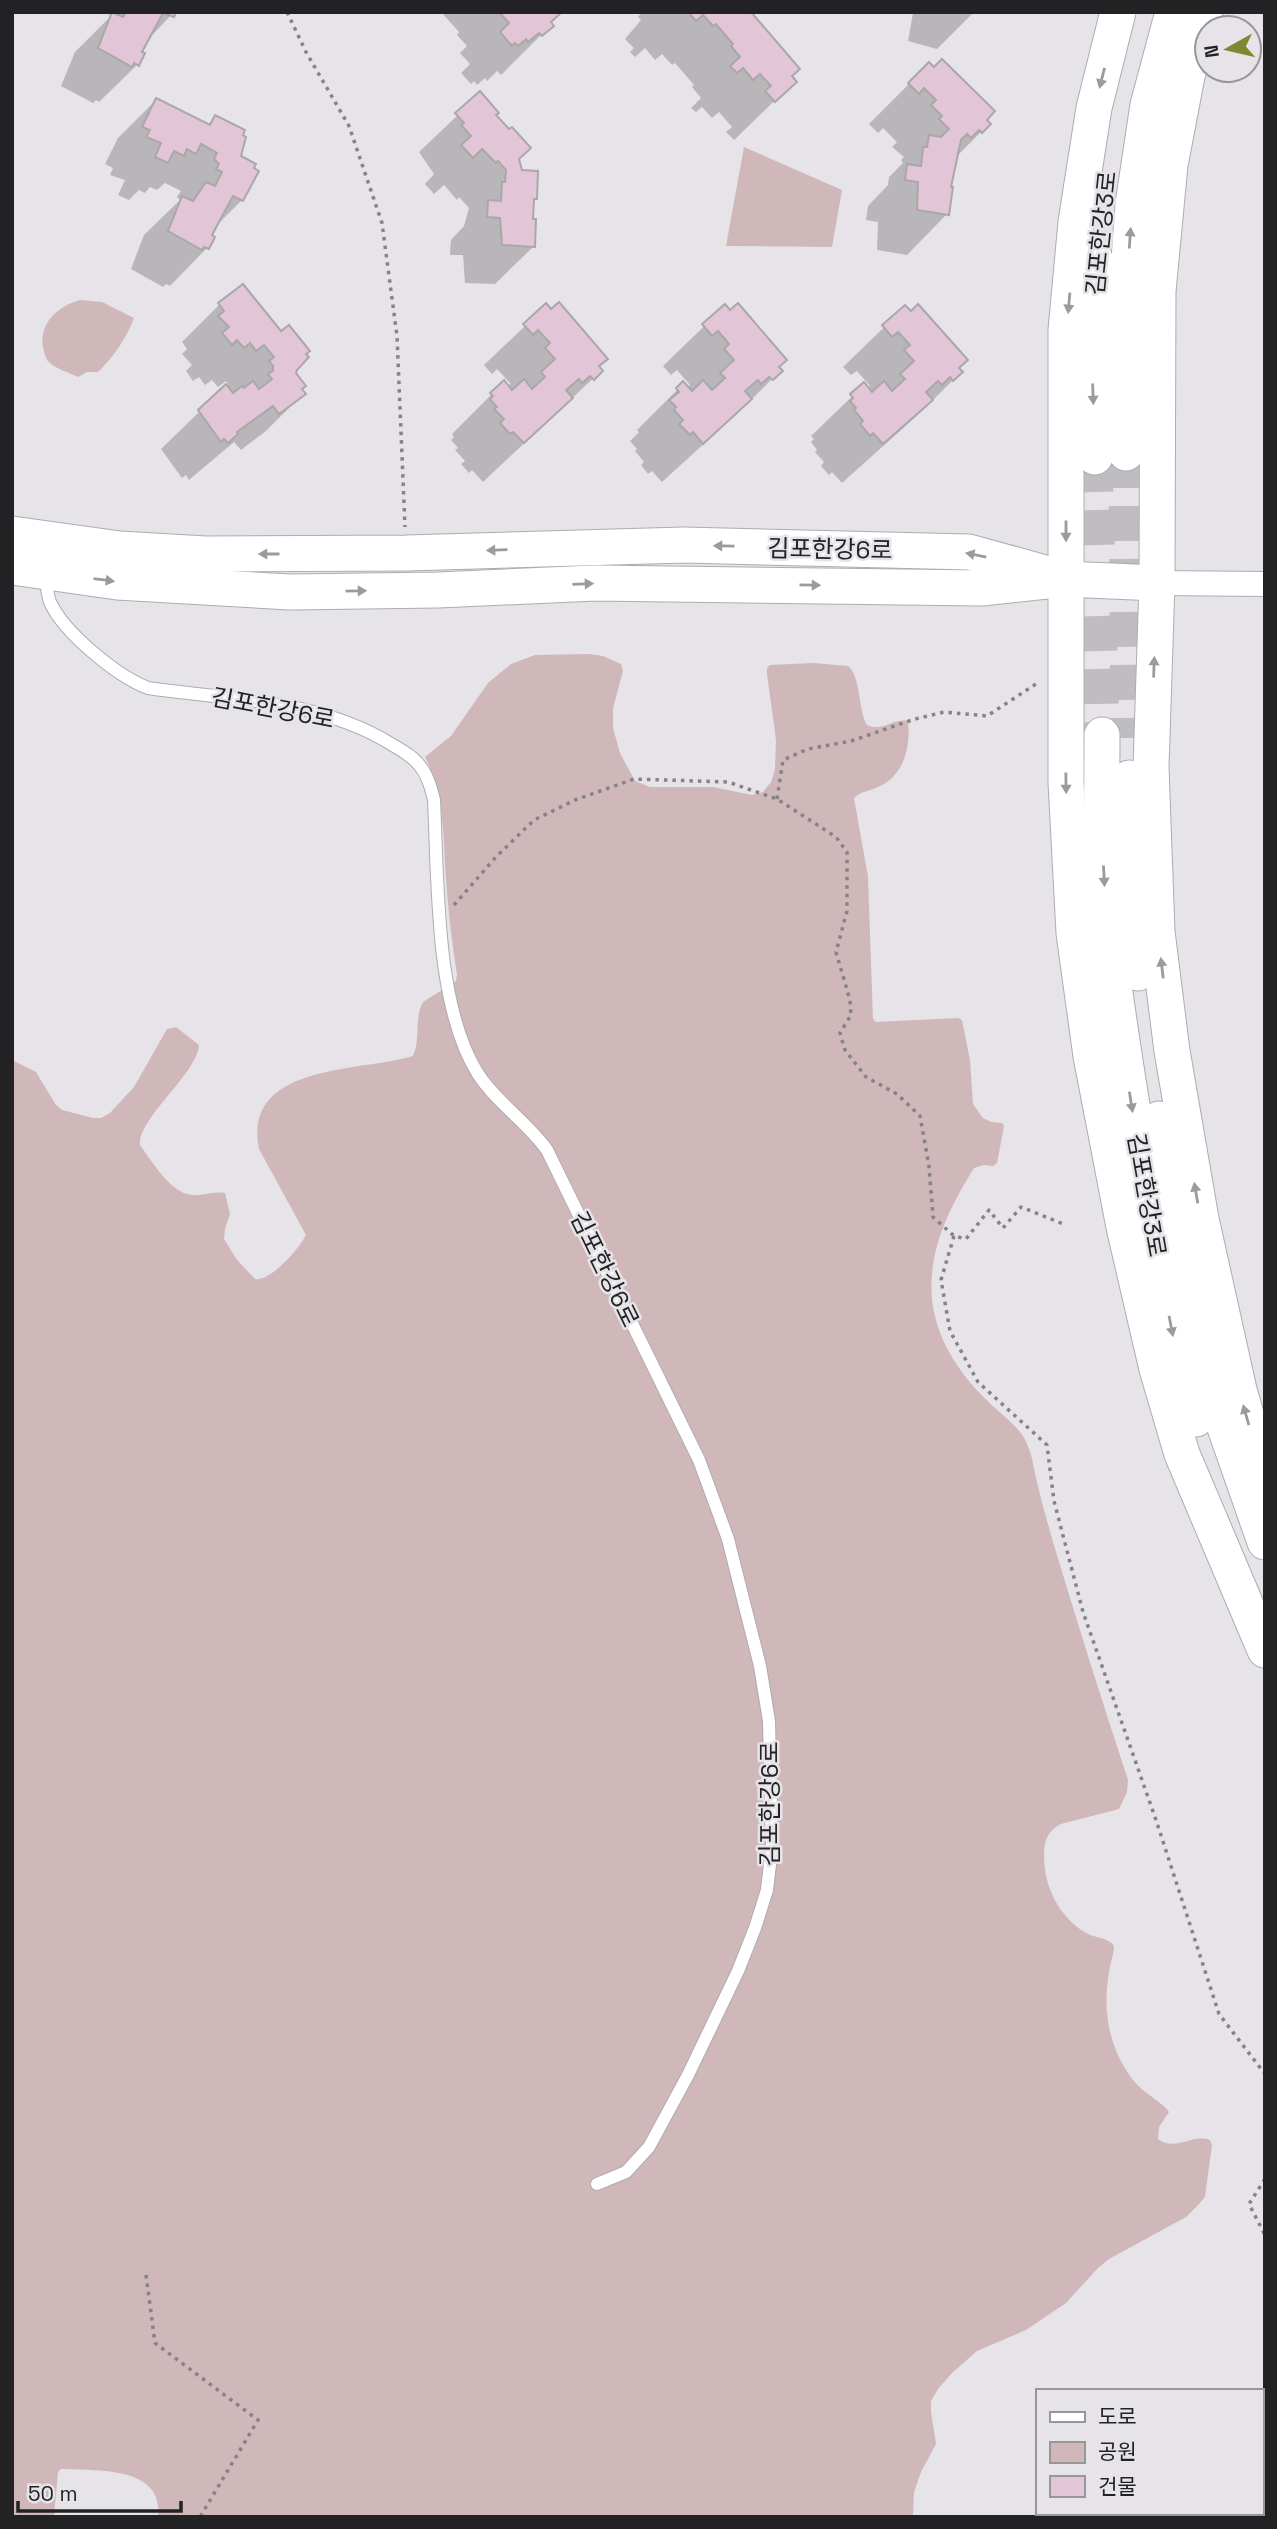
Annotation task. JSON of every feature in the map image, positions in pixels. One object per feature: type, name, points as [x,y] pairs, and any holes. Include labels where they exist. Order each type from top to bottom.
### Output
[{"type":"street","points":[[1118,12],[1094,108],[1076,222],[1066,330],[1157,583],[1128,733]]},
{"type":"street","name":"김포한강3로","points":[[1111,458],[1092,335],[1095,267],[1102,192],[1117,110],[1144,12]]},
{"type":"street","name":"김포한강3로","points":[[1111,458],[1133,204],[1148,105],[1173,12]]},
{"type":"street","points":[[1205,12],[1187,76],[1170,165],[1158,291],[1111,458],[1065,579],[1068,843],[1074,933],[1091,1056],[1124,1227],[1157,1369],[1182,1454],[1265,1650]]},
{"type":"street","name":"김포한강6로","points":[[12,534],[39,558],[130,583],[290,592],[438,590],[595,583],[982,587],[1065,579],[1157,583]]},
{"type":"street","name":"김포한강6로","points":[[39,558],[120,549],[205,554],[406,553],[684,545],[969,552],[1065,579]]},
{"type":"street","points":[[1157,583],[1265,584]]},
{"type":"street","points":[[1066,724],[1108,718],[1128,733],[1151,767],[1157,932],[1172,1051],[1218,1305],[1265,1480]]},
{"type":"street","name":"김포한강3로","points":[[1128,733],[1132,922],[1148,1047],[1174,1211],[1198,1331],[1223,1422],[1265,1542]]},
{"type":"street","name":"김포한강3로","points":[[1128,733],[1101,823],[1106,918],[1122,1046],[1147,1201],[1173,1335],[1203,1447],[1265,1643]]},
{"type":"lane","name":"김포한강6로","points":[[39,558],[50,602],[71,632],[117,672],[134,682],[169,691],[306,710],[360,728],[384,740],[418,763],[426,775],[434,800],[441,920],[453,1008],[468,1055],[493,1094],[533,1130],[547,1150],[699,1460],[728,1539],[760,1666],[769,1721],[772,1847],[767,1890],[738,1971],[667,2117],[649,2147],[626,2172],[597,2184]]},
{"type":"path","points":[[287,12],[306,52],[349,126],[382,223],[397,336],[406,553]]},
{"type":"path","points":[[777,799],[783,760],[808,749],[851,741],[944,712],[987,716],[1046,678]]},
{"type":"path","points":[[441,920],[496,857],[534,820],[575,800],[622,783],[634,779],[728,782],[777,799],[836,837],[846,852],[847,911],[836,952],[852,1015],[840,1033],[842,1042],[866,1077],[897,1094],[920,1116],[929,1166],[933,1217],[954,1236],[966,1240],[989,1210],[1003,1227],[1021,1207],[1066,1225]]},
{"type":"path","points":[[954,1236],[941,1280],[950,1331],[978,1382],[1047,1445],[1054,1501],[1083,1612],[1156,1821],[1219,2014],[1265,2074]]},
{"type":"path","points":[[1265,2179],[1250,2204],[1265,2235]]},
{"type":"path","points":[[146,2275],[155,2343],[258,2420],[200,2517]]},
{"type":"green space","points":[[744,147],[842,190],[832,247],[726,246]]},
{"type":"green space","points":[[80,300],[102,302],[134,318],[123,340],[104,366],[98,372],[87,372],[78,377],[48,361],[43,338],[47,323],[52,317],[64,306]]},
{"type":"green space","points":[[535,655],[603,656],[621,664],[623,671],[613,708],[613,728],[620,753],[635,781],[650,787],[713,787],[752,795],[763,792],[771,782],[775,769],[776,740],[767,674],[770,665],[813,663],[848,666],[855,677],[867,725],[878,727],[908,721],[907,750],[900,768],[887,782],[854,798],[868,877],[873,1019],[876,1022],[962,1020],[970,1060],[973,1104],[983,1118],[1004,1126],[997,1163],[974,1168],[947,1217],[932,1270],[933,1307],[936,1322],[956,1363],[985,1399],[1018,1429],[1027,1444],[1053,1542],[1128,1780],[1127,1792],[1119,1809],[1061,1824],[1050,1833],[1044,1855],[1050,1889],[1060,1909],[1076,1926],[1114,1946],[1106,2001],[1113,2042],[1133,2080],[1169,2112],[1159,2127],[1158,2139],[1171,2144],[1204,2138],[1210,2140],[1212,2145],[1205,2197],[1186,2217],[1109,2259],[1066,2303],[1026,2330],[977,2351],[952,2373],[931,2401],[936,2444],[914,2492],[913,2517],[158,2517],[157,2500],[150,2488],[139,2479],[108,2471],[61,2469],[58,2472],[54,2517],[12,2517],[12,1060],[36,1072],[56,1105],[62,1110],[101,1118],[110,1113],[134,1087],[167,1029],[176,1027],[199,1045],[189,1069],[148,1122],[140,1145],[176,1189],[192,1195],[225,1193],[230,1214],[224,1239],[237,1260],[255,1279],[261,1279],[276,1270],[291,1256],[306,1235],[259,1149],[259,1121],[269,1100],[287,1086],[310,1076],[413,1056],[423,1002],[456,981],[442,816],[432,772],[425,757],[451,736],[488,683],[511,664]]},
{"type":"green space","points":[[1263,2497],[1265,2500],[1265,2517],[1053,2517],[1263,2515]]},
{"type":"building","points":[[112,12],[123,17],[126,12],[176,12],[174,17],[163,13],[142,52],[145,53],[139,66],[134,63],[132,67],[98,48]]},
{"type":"building","points":[[499,12],[562,12],[551,22],[554,26],[542,36],[539,33],[528,42],[526,39],[518,46],[515,43],[512,46],[500,32],[509,23]]},
{"type":"building","points":[[688,12],[751,12],[800,69],[792,76],[797,82],[775,102],[765,91],[771,86],[760,74],[753,80],[743,68],[737,73],[730,66],[740,57],[716,24],[713,26],[703,15],[696,21]]},
{"type":"building","points":[[942,59],[995,111],[987,120],[991,124],[982,133],[979,130],[971,138],[967,134],[961,140],[951,187],[949,215],[917,210],[918,182],[905,180],[907,164],[921,166],[923,147],[927,147],[929,135],[941,137],[949,129],[939,119],[942,116],[931,105],[936,100],[924,88],[919,94],[908,83],[929,62],[934,67]]},
{"type":"building","points":[[480,91],[499,113],[496,115],[509,129],[512,127],[531,148],[519,159],[522,170],[538,171],[533,219],[536,219],[535,247],[502,245],[500,218],[487,217],[488,200],[501,201],[506,170],[482,149],[473,158],[461,145],[471,136],[455,113]]},
{"type":"building","points":[[156,98],[210,125],[215,115],[245,130],[241,156],[256,164],[254,168],[259,171],[243,201],[233,196],[212,235],[215,237],[209,249],[204,247],[202,250],[168,231],[182,196],[193,201],[206,182],[215,186],[222,172],[216,169],[219,164],[214,159],[217,153],[201,144],[196,154],[187,149],[184,156],[174,151],[168,163],[155,157],[161,143],[146,137],[150,130],[142,127]]},
{"type":"building","points":[[243,284],[281,331],[289,325],[310,351],[306,354],[309,357],[296,373],[306,386],[302,389],[306,394],[279,414],[273,406],[237,432],[228,443],[224,439],[221,442],[198,410],[226,384],[233,393],[253,381],[259,389],[272,379],[268,374],[273,371],[269,361],[274,357],[264,345],[256,351],[250,343],[244,348],[237,340],[232,345],[222,333],[229,327],[218,316],[224,311],[218,303]]},
{"type":"building","points":[[559,302],[608,359],[599,366],[603,371],[594,380],[590,376],[582,383],[579,379],[566,390],[573,398],[524,443],[500,423],[504,419],[494,409],[497,407],[490,399],[493,396],[490,393],[504,380],[512,390],[524,379],[532,389],[545,377],[541,372],[555,359],[545,348],[550,343],[538,330],[533,335],[523,324],[546,303],[551,309]]},
{"type":"building","points":[[738,303],[787,360],[779,367],[783,371],[773,380],[769,377],[761,384],[758,380],[745,391],[752,399],[703,444],[693,432],[690,435],[679,424],[683,420],[669,400],[679,392],[676,388],[683,381],[692,391],[703,380],[712,390],[725,378],[720,373],[734,360],[724,349],[729,344],[718,331],[712,336],[702,324],[725,304],[730,310]]},
{"type":"building","points":[[918,304],[968,360],[959,368],[963,372],[953,381],[950,377],[942,385],[938,381],[926,392],[933,400],[883,444],[873,433],[870,436],[860,424],[863,421],[854,410],[856,408],[850,401],[853,398],[850,394],[864,382],[872,392],[884,381],[892,391],[905,379],[900,374],[914,361],[904,350],[910,345],[898,332],[892,337],[882,325],[905,305],[911,311]]},
{"type":"tunnel","points":[[1126,453],[1128,738]]},
{"type":"tunnel","points":[[1095,457],[1102,735]]}]
